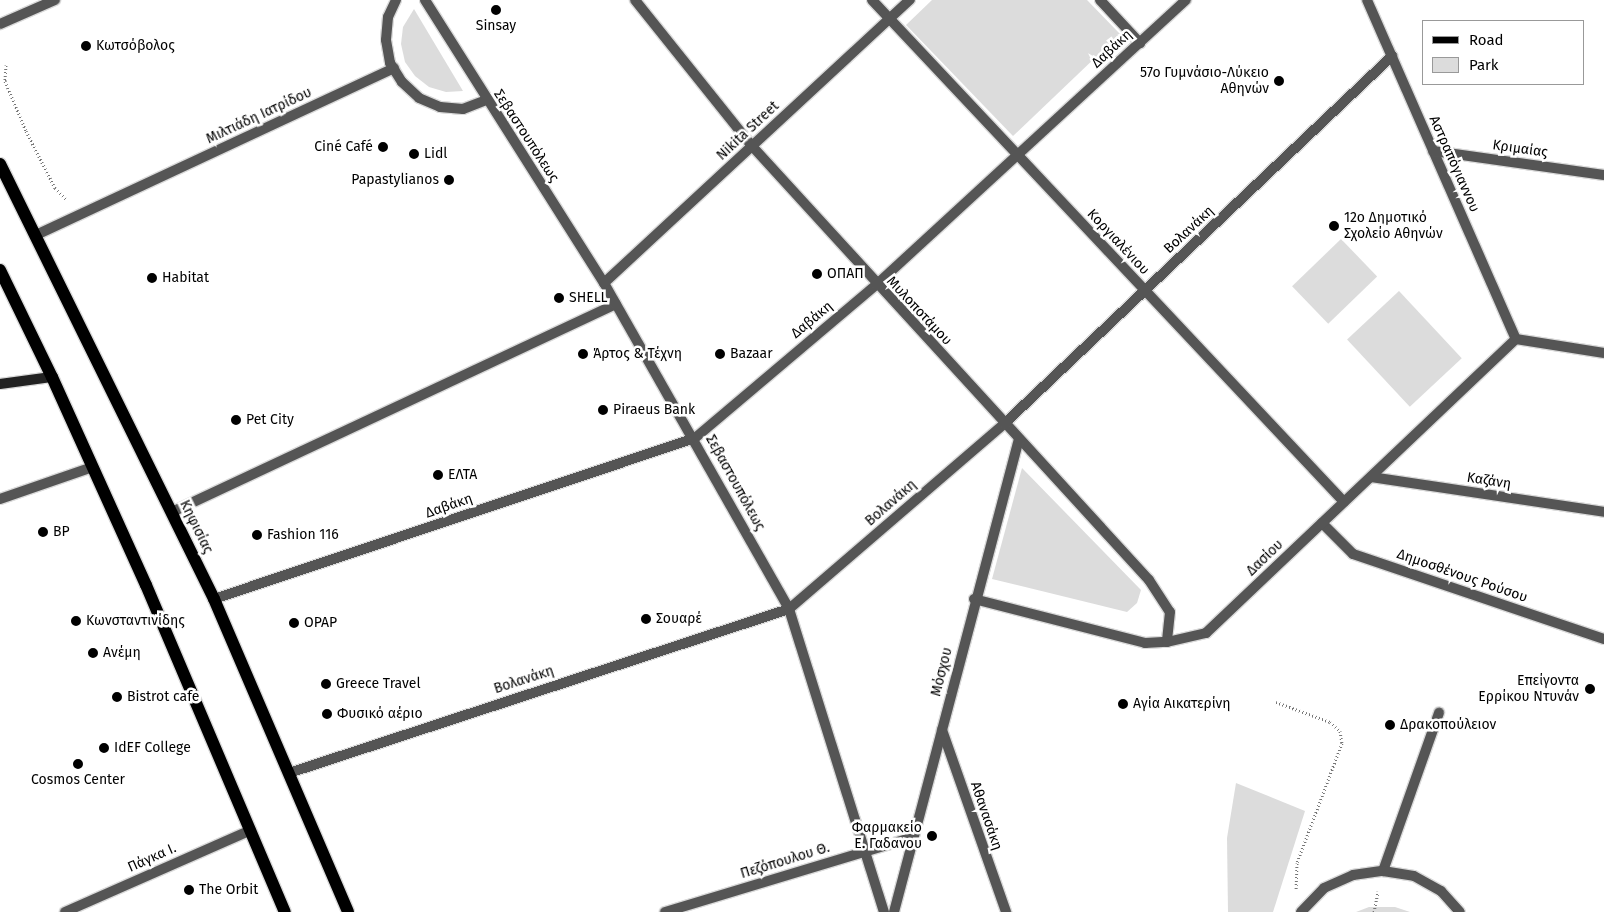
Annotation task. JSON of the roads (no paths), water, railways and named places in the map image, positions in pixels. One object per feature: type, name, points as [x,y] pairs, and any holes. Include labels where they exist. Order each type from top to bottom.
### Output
[{"type":"main road","name":"Κηφισίας","points":[[0,164],[214,599],[348,912]]},
{"type":"main road","points":[[0,270],[93,467],[285,912]]},
{"type":"street","points":[[0,24],[55,0]]},
{"type":"street","points":[[396,0],[388,17],[386,40],[394,68],[402,82],[419,98],[440,107],[463,109],[487,100]]},
{"type":"street","name":"Σεβαστουπόλεως","points":[[425,0],[604,283],[695,438],[789,609],[884,912]]},
{"type":"street","name":"Μυλοποτάμου","points":[[635,0],[752,146],[876,285],[1149,580],[1170,612],[1167,642]]},
{"type":"street","name":"Κοργιαλένιου","points":[[872,0],[888,20],[1344,502]]},
{"type":"street","name":"Nikita Street","points":[[604,283],[910,0]]},
{"type":"street","points":[[1100,0],[1140,42]]},
{"type":"street","name":"Δαβάκη","points":[[214,599],[695,438],[876,285],[1186,0]]},
{"type":"street","name":"Αστραπόγιαννου","points":[[1367,0],[1516,338]]},
{"type":"street","name":"Βολανάκη","points":[[289,773],[789,609],[1004,424],[1392,56]]},
{"type":"street","name":"Μιλτιάδη Ιατρίδου","points":[[36,235],[394,68]]},
{"type":"street","name":"Κριμαίας","points":[[1433,150],[1604,175]]},
{"type":"street","points":[[172,512],[616,304]]},
{"type":"street","points":[[1516,338],[1604,353]]},
{"type":"street","name":"Δασίου","points":[[974,599],[1145,643],[1167,642],[1206,633],[1516,338]]},
{"type":"street","points":[[0,384],[52,377]]},
{"type":"street","name":"Μόσχου","points":[[894,912],[974,599],[1019,440]]},
{"type":"street","points":[[0,499],[93,467]]},
{"type":"street","name":"Καζάνη","points":[[1370,477],[1604,512]]},
{"type":"street","name":"Δημοσθένους Ρούσου","points":[[1322,523],[1354,554],[1604,639]]},
{"type":"street","points":[[1383,871],[1438,713]]},
{"type":"street","name":"Αθανασάκη","points":[[942,729],[1006,912]]},
{"type":"street","name":"Πάγκα Ι.","points":[[65,912],[251,830]]},
{"type":"street","name":"Πεζόπουλου Θ.","points":[[665,912],[913,837]]},
{"type":"street","points":[[1302,911],[1324,888],[1352,875],[1383,871],[1414,876],[1441,891],[1460,912]]},
{"type":"place","name":"Sinsay","points":[[496,10]]},
{"type":"place","name":"Κωτσόβολος","points":[[86,46]]},
{"type":"place","name":"57ο Γυμνάσιο-Λύκειο Αθηνών","points":[[1279,81]]},
{"type":"place","name":"Ciné Café","points":[[383,147]]},
{"type":"place","name":"Lidl","points":[[414,154]]},
{"type":"place","name":"Papastylianos","points":[[449,180]]},
{"type":"place","name":"12ο Δημοτικό Σχολείο Αθηνών","points":[[1334,226]]},
{"type":"place","name":"ΟΠΑΠ","points":[[817,274]]},
{"type":"place","name":"Habitat","points":[[152,278]]},
{"type":"place","name":"SHELL","points":[[559,298]]},
{"type":"place","name":"Άρτος & Τέχνη","points":[[583,354]]},
{"type":"place","name":"Bazaar","points":[[720,354]]},
{"type":"place","name":"Piraeus Bank","points":[[603,410]]},
{"type":"place","name":"Pet City","points":[[236,420]]},
{"type":"place","name":"ΕΛΤΑ","points":[[438,475]]},
{"type":"place","name":"BP","points":[[43,532]]},
{"type":"place","name":"Fashion 116","points":[[257,535]]},
{"type":"place","name":"Σουαρέ","points":[[646,619]]},
{"type":"place","name":"Κωνσταντινίδης","points":[[76,621]]},
{"type":"place","name":"OPAP","points":[[294,623]]},
{"type":"place","name":"Ανέμη","points":[[93,653]]},
{"type":"place","name":"Greece Travel","points":[[326,684]]},
{"type":"place","name":"Επείγοντα Ερρίκου Ντυνάν","points":[[1590,689]]},
{"type":"place","name":"Bistrot cafe","points":[[117,697]]},
{"type":"place","name":"Αγία Αικατερίνη","points":[[1123,704]]},
{"type":"place","name":"Φυσικό αέριο","points":[[327,714]]},
{"type":"place","name":"Δρακοπούλειον","points":[[1390,725]]},
{"type":"place","name":"IdEF College","points":[[104,748]]},
{"type":"place","name":"Cosmos Center","points":[[78,764]]},
{"type":"place","name":"Φαρμακείο Ε. Γαδανου","points":[[932,836]]},
{"type":"place","name":"The Orbit","points":[[189,890]]}]
